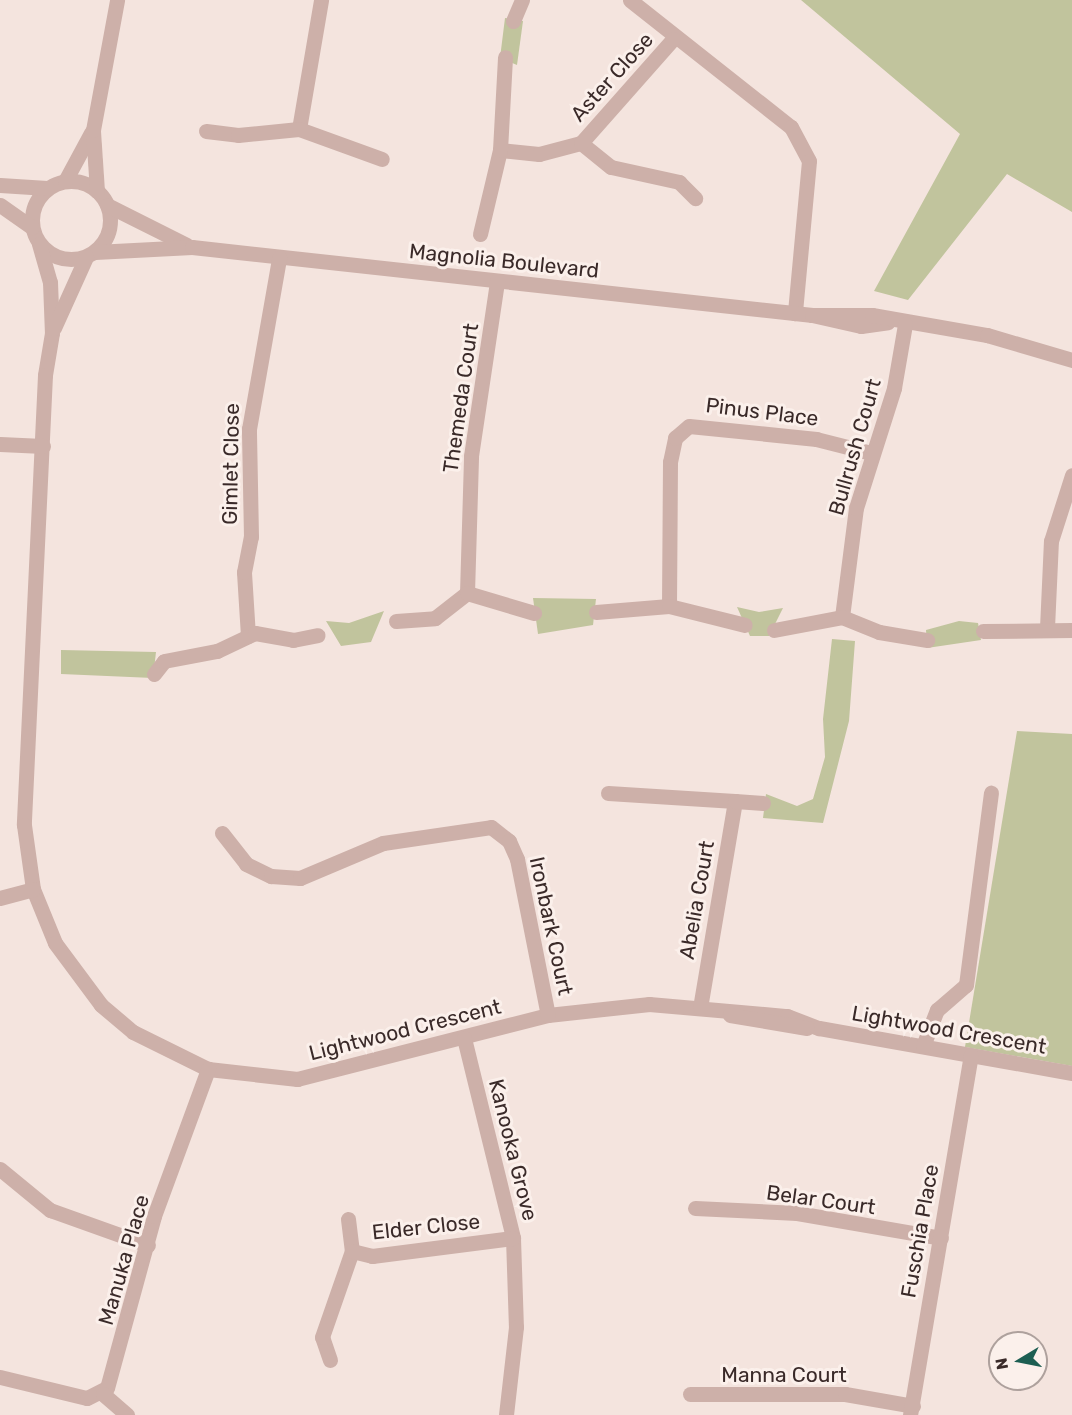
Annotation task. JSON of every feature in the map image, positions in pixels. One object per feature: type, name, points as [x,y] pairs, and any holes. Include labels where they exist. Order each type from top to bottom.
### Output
[{"type":"street","points":[[47,188],[34,206],[32,227],[39,244],[61,259],[91,254],[109,230],[107,205],[97,191],[93,130],[117,0]]},
{"type":"street","points":[[298,129],[321,0]]},
{"type":"street","points":[[513,21],[522,0]]},
{"type":"street","points":[[630,0],[673,39],[791,127],[809,161],[795,313]]},
{"type":"street","name":"Aster Close","points":[[500,150],[539,154],[581,142],[673,39]]},
{"type":"street","points":[[480,234],[500,150],[505,57]]},
{"type":"street","points":[[206,131],[238,135],[298,129],[382,159]]},
{"type":"street","points":[[66,181],[93,130]]},
{"type":"street","name":"Aster Close","points":[[581,142],[611,167],[679,182],[695,198]]},
{"type":"street","points":[[0,185],[47,188],[66,181],[97,191]]},
{"type":"street","points":[[0,205],[32,227]]},
{"type":"street","name":"Magnolia Boulevard","points":[[107,205],[192,247]]},
{"type":"street","name":"Lightwood Crescent","points":[[39,244],[50,282],[52,333],[43,446],[24,825],[33,889],[55,943],[101,1005],[134,1032],[208,1069],[297,1079],[548,1015],[601,1005],[705,1008],[754,1023],[819,1028],[1072,1073]]},
{"type":"street","name":"Magnolia Boulevard","points":[[91,254],[192,247],[812,315],[861,326],[888,322],[987,335],[1072,360]]},
{"type":"street","name":"Lightwood Crescent","points":[[52,333],[91,254]]},
{"type":"street","name":"Gimlet Close","points":[[248,636],[244,572],[251,537],[249,429],[279,258]]},
{"type":"street","name":"Themeda Court","points":[[467,593],[471,456],[497,281]]},
{"type":"street","name":"Bullrush Court","points":[[842,617],[856,508],[871,453],[894,388],[905,324]]},
{"type":"street","name":"Pinus Place","points":[[669,606],[669,462],[675,438],[689,426],[816,439],[871,453]]},
{"type":"street","points":[[0,444],[43,446]]},
{"type":"street","points":[[1047,627],[1051,541],[1072,475]]},
{"type":"street","points":[[396,621],[435,618],[467,593],[534,613]]},
{"type":"street","points":[[596,612],[669,606],[745,625]]},
{"type":"street","points":[[774,630],[842,617],[879,632],[927,640]]},
{"type":"street","points":[[983,631],[1047,627],[1072,630]]},
{"type":"street","points":[[154,674],[164,661],[217,651],[248,636],[293,640],[318,634]]},
{"type":"street","points":[[608,793],[763,803]]},
{"type":"street","points":[[923,1047],[937,1010],[966,986],[991,793]]},
{"type":"street","name":"Abelia Court","points":[[705,1008],[735,801]]},
{"type":"street","name":"Ironbark Court","points":[[222,833],[246,864],[272,876],[300,878],[383,843],[491,827],[509,841],[517,859],[548,1015]]},
{"type":"street","points":[[0,898],[33,889]]},
{"type":"street","name":"Kanooka Grove","points":[[464,1038],[513,1238],[516,1327],[506,1415]]},
{"type":"street","name":"Fuschia Place","points":[[911,1410],[971,1055]]},
{"type":"street","name":"Manuka Place","points":[[103,1394],[113,1376],[148,1245],[208,1069]]},
{"type":"street","points":[[0,1169],[50,1210],[148,1245]]},
{"type":"street","name":"Belar Court","points":[[695,1208],[797,1213],[941,1238]]},
{"type":"street","points":[[348,1219],[352,1251]]},
{"type":"street","name":"Elder Close","points":[[330,1360],[322,1337],[352,1251],[372,1256],[513,1238]]},
{"type":"street","points":[[0,1377],[87,1398],[103,1394],[127,1415]]},
{"type":"street","name":"Manna Court","points":[[690,1394],[845,1394],[911,1410]]},
{"type":"green space","points":[[801,0],[1072,0],[1072,212],[1007,174],[908,300],[874,291],[960,134]]},
{"type":"green space","points":[[505,18],[523,21],[517,65],[500,58]]},
{"type":"green space","points":[[533,598],[596,599],[593,625],[538,634]]},
{"type":"green space","points":[[737,607],[759,612],[783,608],[769,636],[750,636]]},
{"type":"green space","points":[[384,611],[371,642],[341,646],[326,621],[349,623]]},
{"type":"green space","points":[[959,621],[978,623],[981,640],[927,648],[926,630]]},
{"type":"green space","points":[[832,639],[855,641],[849,721],[823,823],[763,818],[766,794],[797,806],[813,799],[825,757],[823,719]]},
{"type":"green space","points":[[61,650],[156,652],[153,678],[61,674]]},
{"type":"green space","points":[[1017,731],[1072,734],[1072,1066],[965,1047]]}]
